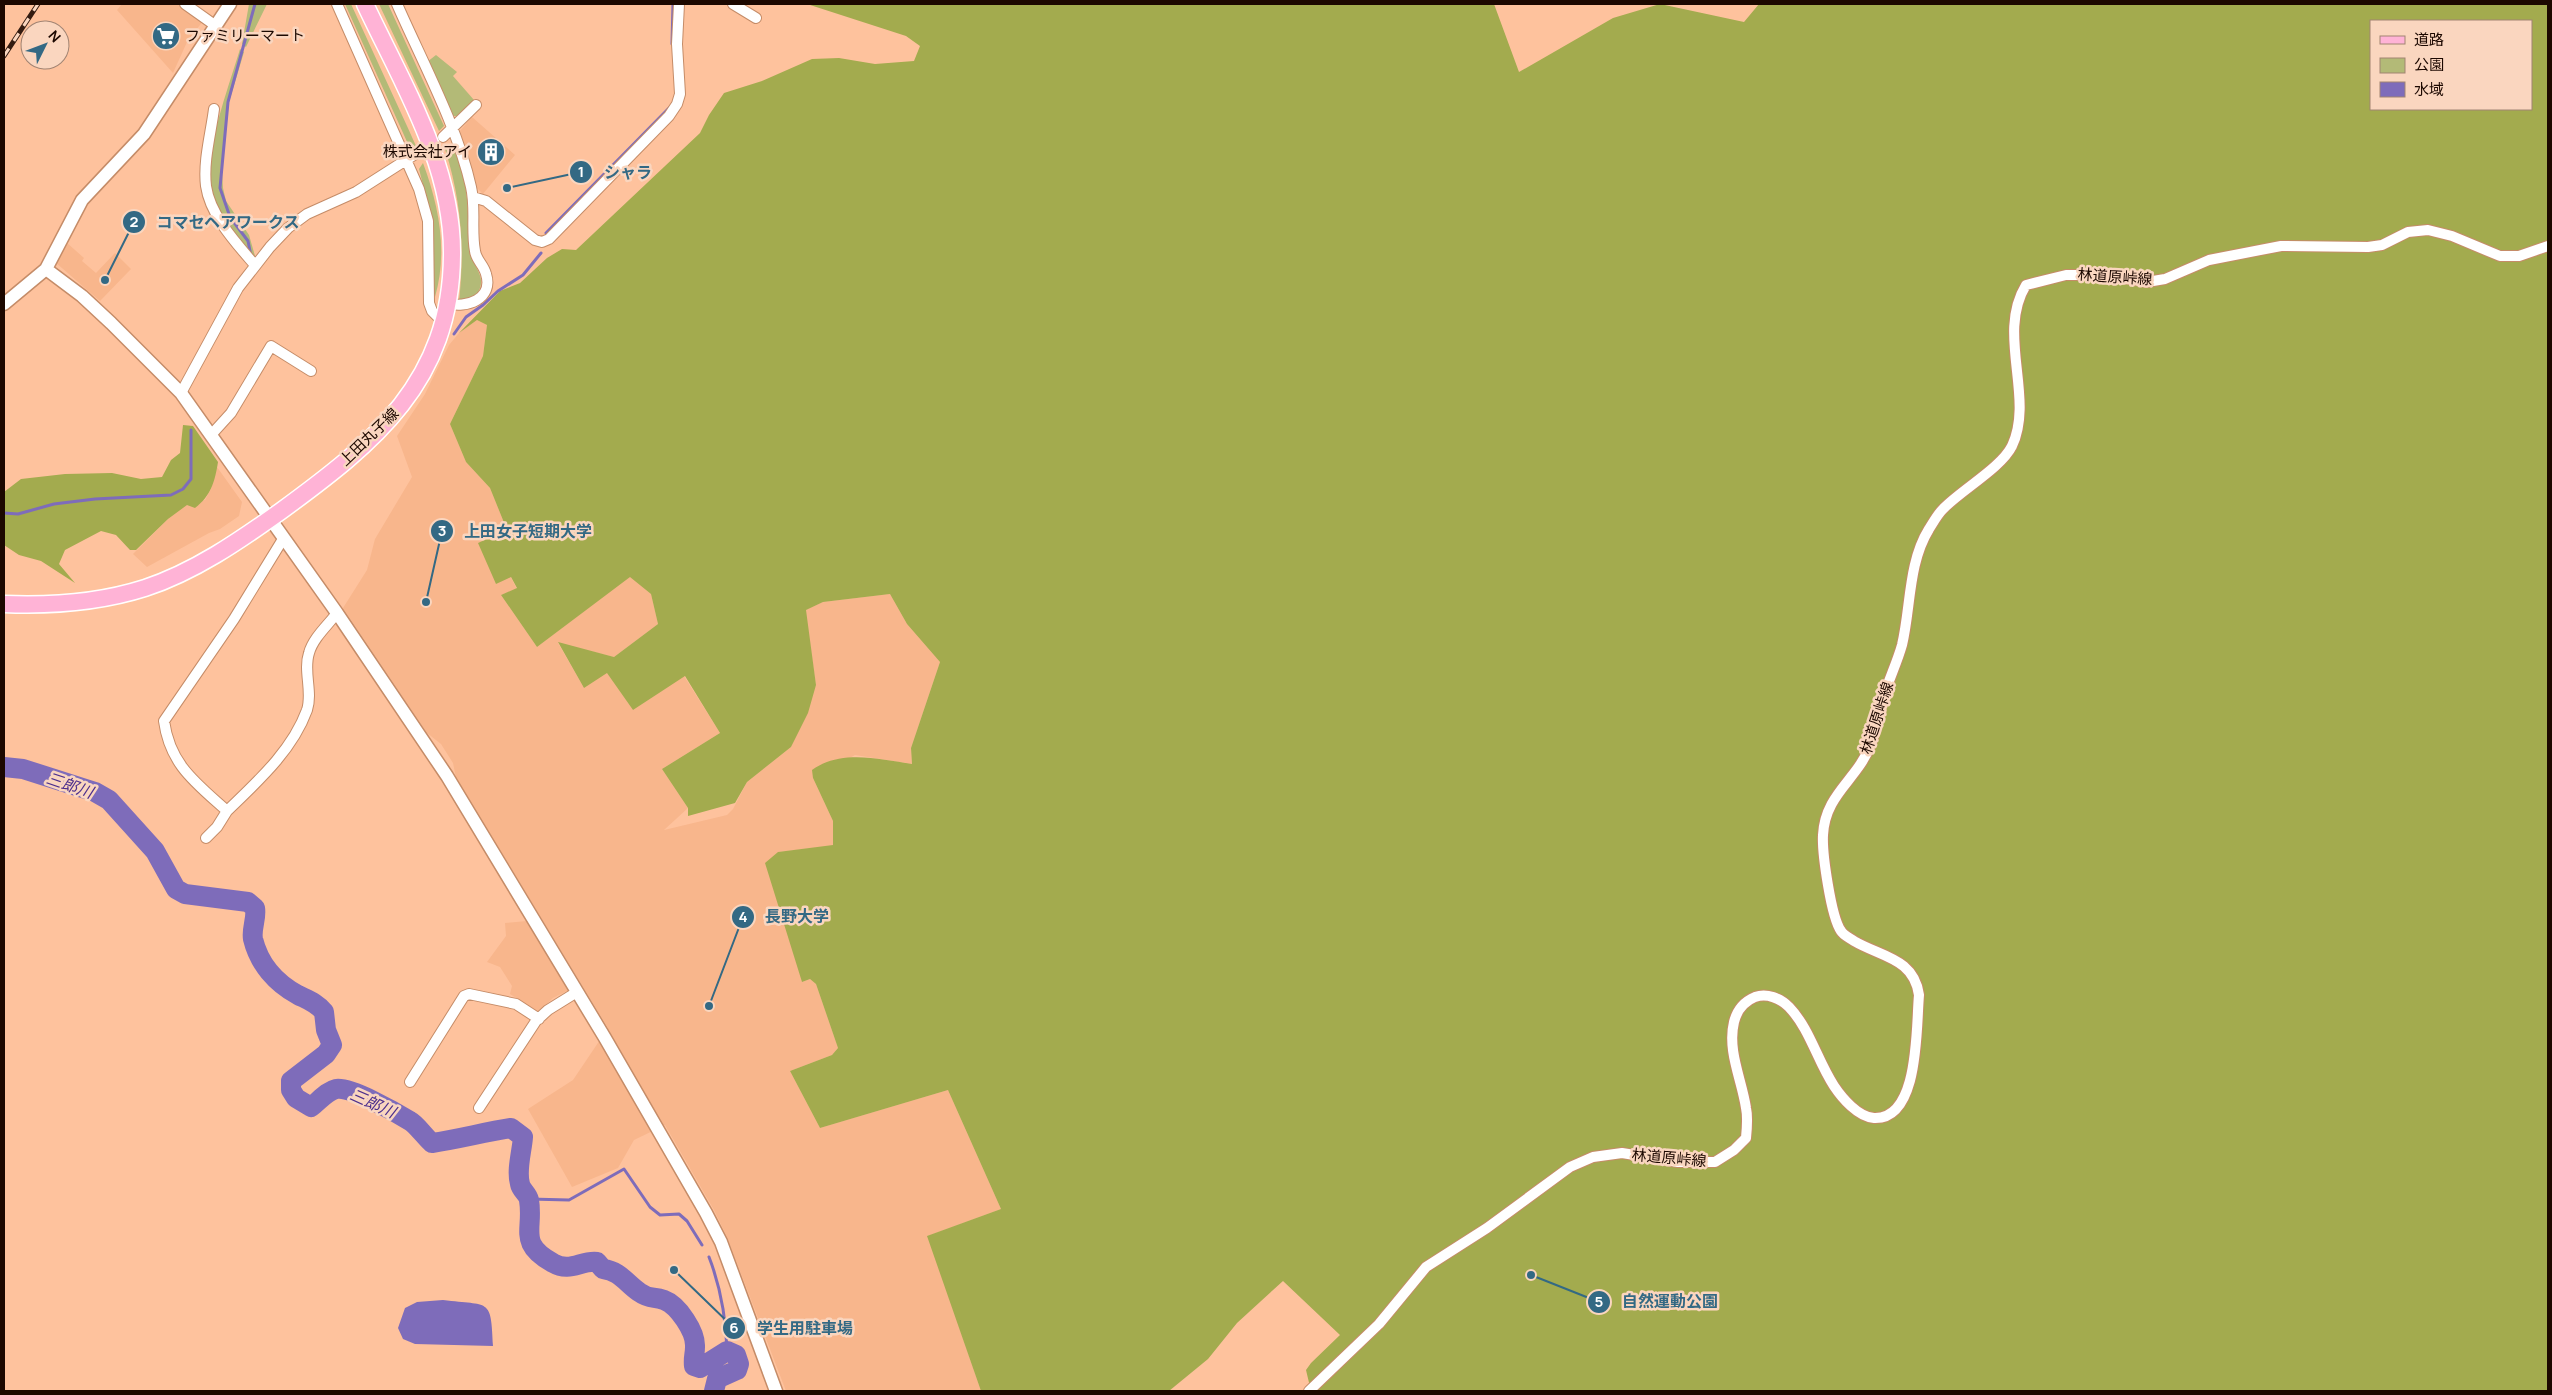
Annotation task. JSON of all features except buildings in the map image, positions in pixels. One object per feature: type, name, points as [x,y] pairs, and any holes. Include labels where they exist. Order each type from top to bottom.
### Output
[{"type":"main road","name":"上田丸子線","points":[[4,604],[39,605],[102,599],[148,587],[209,558],[270,519],[345,462],[389,422],[417,382],[442,321],[447,303],[452,255],[450,222],[444,188],[430,143],[365,4]]},
{"type":"street","points":[[185,4],[216,26]]},
{"type":"street","points":[[4,304],[46,269],[82,200],[144,134],[230,4]]},
{"type":"street","points":[[336,4],[407,158],[419,189],[428,221],[429,302],[432,311],[442,321]]},
{"type":"street","points":[[397,4],[452,129],[473,197],[475,252],[486,274],[487,285],[484,293],[475,302],[460,306],[447,303]]},
{"type":"street","points":[[473,197],[486,201],[534,240],[542,242],[549,239],[669,116],[677,104],[680,94],[677,27],[679,4]]},
{"type":"street","points":[[737,5],[756,18]]},
{"type":"street","points":[[443,137],[476,105]]},
{"type":"street","points":[[214,109],[206,178],[208,195],[218,215],[254,264]]},
{"type":"street","points":[[182,393],[238,288],[254,264],[288,228],[301,219],[356,192],[417,153]]},
{"type":"street","name":"林道原峠線","points":[[1309,1391],[1379,1324],[1426,1267],[1486,1228],[1570,1167],[1593,1157],[1622,1153],[1678,1162],[1715,1162],[1734,1150],[1746,1138],[1747,1108],[1734,1054],[1732,1033],[1737,1012],[1747,1000],[1761,995],[1776,997],[1788,1006],[1802,1024],[1834,1086],[1856,1110],[1869,1118],[1891,1115],[1898,1110],[1906,1092],[1913,1066],[1919,995],[1917,983],[1908,968],[1857,943],[1841,932],[1831,901],[1823,835],[1831,801],[1867,755],[1877,730],[1883,700],[1902,645],[1916,558],[1928,531],[1942,510],[1993,467],[2011,447],[2018,426],[2014,343],[2015,312],[2018,298],[2026,285],[2066,275],[2107,275],[2147,282],[2165,279],[2210,260],[2281,246],[2368,247],[2382,245],[2408,232],[2428,230],[2452,236],[2500,256],[2519,256],[2548,246]]},
{"type":"street","points":[[46,269],[82,296],[182,393],[283,539],[338,613],[447,776],[577,992],[706,1214],[724,1250],[776,1391]]},
{"type":"street","points":[[211,435],[230,413],[270,346],[311,371]]},
{"type":"street","points":[[227,811],[184,772],[166,738],[164,721],[234,619],[283,539]]},
{"type":"street","points":[[206,838],[217,827],[227,811],[275,763],[295,734],[309,703],[308,655],[314,643],[338,613]]},
{"type":"street","points":[[479,1108],[539,1019],[577,992]]},
{"type":"street","points":[[410,1082],[464,996],[469,994],[516,1004],[539,1019]]},
{"type":"shaded area","name":"ファミリーマート","points":[[122,4],[177,4],[203,21],[187,42],[173,73],[117,10]]},
{"type":"shaded area","points":[[472,117],[515,155],[483,194],[476,187],[459,132]]},
{"type":"shaded area","points":[[66,242],[84,258],[82,261],[96,273],[115,253],[131,269],[100,301],[55,262]]},
{"type":"shaded area","points":[[477,320],[487,325],[483,356],[450,424],[466,462],[490,488],[507,530],[496,584],[510,576],[517,589],[501,595],[537,647],[630,576],[651,594],[658,624],[614,657],[558,643],[584,688],[607,672],[633,710],[684,676],[720,733],[662,769],[688,808],[664,830],[727,815],[733,809],[747,782],[791,747],[816,685],[805,610],[823,602],[890,594],[907,624],[940,662],[911,748],[912,764],[855,755],[813,778],[833,821],[833,846],[778,852],[802,982],[810,979],[816,984],[838,1048],[832,1055],[790,1071],[820,1128],[948,1090],[1001,1209],[928,1236],[981,1391],[786,1391],[727,1237],[714,1210],[665,1125],[634,1140],[618,1168],[572,1187],[528,1109],[573,1080],[608,1028],[456,778],[453,763],[441,744],[427,733],[343,608],[367,570],[375,539],[412,477],[397,436],[425,394],[449,345],[459,333]]},
{"type":"shaded area","points":[[217,467],[242,502],[239,516],[220,529],[209,533],[147,567],[133,554],[168,519],[187,504],[205,500],[211,489]]},
{"type":"shaded area","points":[[527,921],[569,990],[553,998],[538,1012],[510,994],[512,986],[500,967],[487,962],[506,936],[505,923]]},
{"type":"green space","points":[[249,4],[267,4],[246,47],[242,44]]},
{"type":"green space","points":[[345,4],[351,4],[416,146],[413,148],[408,144]]},
{"type":"green space","points":[[379,4],[388,4],[444,126],[439,131]]},
{"type":"green space","points":[[807,4],[1494,4],[1519,72],[1613,18],[1660,4],[1744,22],[1759,4],[2548,4],[2548,1391],[1311,1391],[1306,1370],[1340,1335],[1283,1281],[1237,1323],[1208,1359],[1169,1391],[981,1391],[927,1236],[1001,1209],[948,1090],[820,1128],[790,1071],[832,1055],[838,1048],[816,984],[810,979],[802,982],[765,863],[778,852],[833,845],[833,821],[813,778],[812,770],[835,760],[861,757],[912,764],[911,748],[940,662],[907,624],[890,594],[823,602],[806,610],[816,685],[808,713],[791,747],[747,782],[735,803],[688,816],[688,808],[662,769],[720,733],[685,676],[633,710],[607,673],[584,688],[558,642],[614,657],[658,624],[651,594],[630,577],[537,647],[501,595],[517,588],[511,577],[496,584],[478,543],[507,530],[490,488],[466,462],[450,424],[483,356],[487,325],[477,320],[459,333],[500,291],[520,283],[547,258],[562,249],[576,250],[700,133],[709,115],[724,93],[762,81],[812,59],[839,58],[875,64],[914,61],[920,46],[906,36]]},
{"type":"green space","points":[[240,49],[244,52],[229,102],[222,172],[226,201],[249,235],[255,256],[253,258],[217,209],[210,191],[209,177],[213,141],[218,120]]},
{"type":"green space","points":[[436,55],[457,72],[453,76],[474,100],[459,116],[452,116],[427,62]]},
{"type":"green space","points":[[451,147],[458,158],[463,172],[473,259],[481,280],[477,294],[459,301],[462,262],[460,224],[455,186],[445,149]]},
{"type":"green space","points":[[423,163],[429,179],[440,229],[441,263],[435,297],[432,287],[432,220],[419,169]]},
{"type":"green space","points":[[183,425],[193,426],[218,462],[214,482],[209,493],[195,508],[187,505],[168,519],[136,550],[130,550],[116,535],[101,531],[65,550],[59,564],[75,583],[41,561],[19,555],[4,545],[4,492],[21,479],[65,474],[112,473],[141,479],[162,477],[171,460],[180,453]]},
{"type":"water","points":[[443,1300],[479,1304],[485,1307],[489,1311],[491,1319],[493,1346],[415,1344],[403,1339],[398,1328],[405,1308],[417,1302]]},
{"type":"waterway","points":[[251,256],[248,241],[230,217],[220,188],[228,102],[255,4]]},
{"type":"waterway","points":[[672,44],[673,4]]},
{"type":"waterway","points":[[546,233],[670,107]]},
{"type":"waterway","points":[[454,334],[466,317],[498,291],[523,275],[541,253]]},
{"type":"waterway","points":[[4,513],[18,514],[54,504],[95,499],[171,495],[183,489],[191,479],[191,430]]},
{"type":"waterway","name":"三郎川","points":[[4,767],[23,769],[95,792],[109,800],[155,851],[176,889],[185,894],[248,902],[255,908],[253,939],[259,957],[283,985],[315,1004],[324,1012],[326,1030],[332,1045],[326,1054],[291,1081],[291,1090],[296,1098],[311,1107],[333,1090],[343,1089],[373,1101],[410,1121],[432,1143],[511,1128],[523,1137],[519,1179],[529,1200],[529,1235],[535,1249],[542,1256],[559,1266],[570,1267],[597,1262],[603,1269],[614,1272],[634,1289],[649,1297],[664,1300],[675,1307],[693,1334],[695,1341],[694,1366],[700,1368],[727,1351],[736,1355],[739,1364],[737,1370],[717,1379],[714,1391]]},
{"type":"waterway","points":[[529,1199],[569,1200],[624,1169],[650,1207],[660,1215],[679,1214],[687,1221],[702,1245]]},
{"type":"waterway","points":[[709,1257],[722,1303],[727,1351]]},
{"type":"railway","points":[[4,56],[38,4]]},
{"type":"place","name":"ファミリーマート","points":[[166,36]]},
{"type":"place","name":"株式会社アイ","points":[[491,152]]},
{"type":"place","name":"シャラ","points":[[507,188]]},
{"type":"place","name":"コマセヘアワークス","points":[[105,280]]},
{"type":"place","name":"上田女子短期大学","points":[[426,602]]},
{"type":"place","name":"長野大学","points":[[709,1006]]},
{"type":"place","name":"学生用駐車場","points":[[674,1270]]},
{"type":"place","name":"自然運動公園","points":[[1531,1275]]}]
